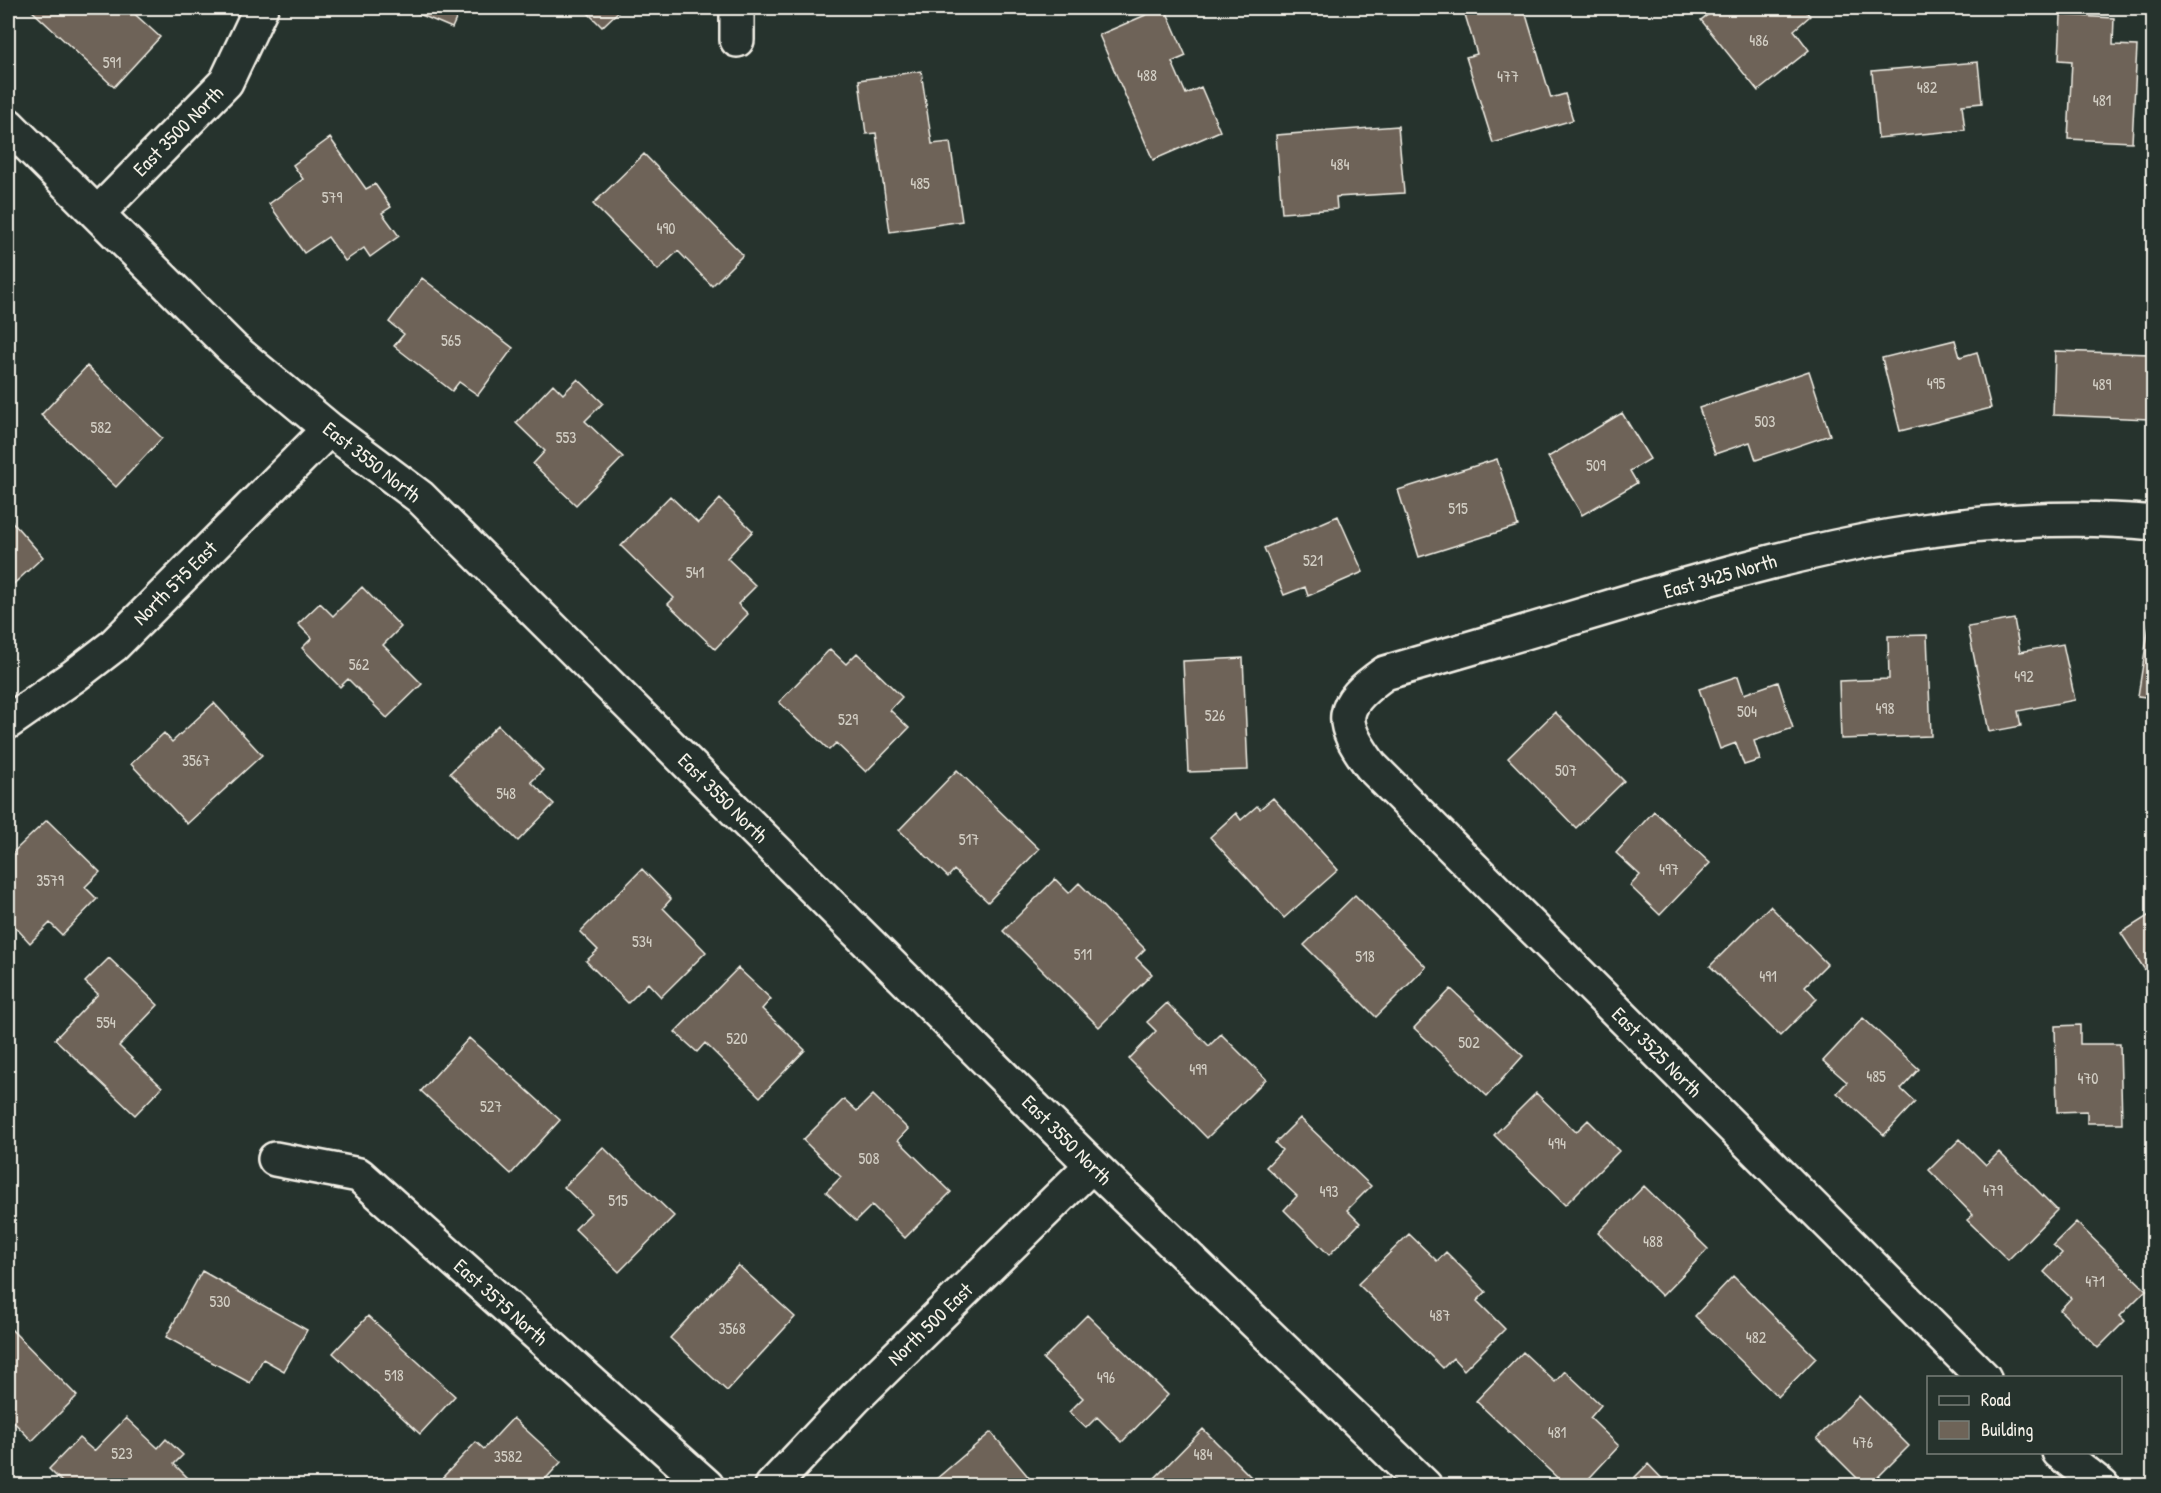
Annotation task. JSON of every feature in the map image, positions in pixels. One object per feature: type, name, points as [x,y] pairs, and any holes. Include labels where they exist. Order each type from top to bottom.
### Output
[{"type":"street","name":"East 3500 North","points":[[98,213],[226,82],[261,8]]},
{"type":"street","points":[[737,8],[737,40]]},
{"type":"street","name":"East 3550 North","points":[[8,125],[233,348],[329,429],[420,497],[1092,1165],[1425,1485]]},
{"type":"street","name":"North 575 East","points":[[8,722],[113,646],[329,429]]},
{"type":"street","name":"East 3425 North","points":[[1347,715],[1358,692],[1385,673],[1765,562],[1853,541],[1950,527],[2034,520],[2121,520],[2154,523]]},
{"type":"street","name":"East 3525 North","points":[[1347,715],[1352,740],[1371,766],[1983,1376]]},
{"type":"street","name":"East 3575 North","points":[[275,1159],[359,1175],[707,1485]]},
{"type":"street","name":"North 500 East","points":[[772,1485],[855,1398],[1092,1165]]},
{"type":"street","points":[[2062,1454],[2102,1485]]},
{"type":"building","points":[[29,8],[128,8],[160,37],[114,87]]},
{"type":"building","points":[[405,8],[461,8],[452,28]]},
{"type":"building","points":[[583,8],[622,8],[602,27]]},
{"type":"building","points":[[1165,8],[1186,56],[1172,62],[1186,94],[1201,87],[1220,131],[1153,160],[1099,35]]},
{"type":"building","points":[[1463,8],[1524,8],[1551,98],[1565,94],[1573,120],[1493,143],[1466,57],[1477,54]]},
{"type":"building","points":[[1717,8],[1803,8],[1810,16],[1794,30],[1809,50],[1758,91],[1701,20]]},
{"type":"building","points":[[2061,15],[2114,18],[2113,45],[2137,46],[2132,142],[2068,139],[2072,61],[2059,60]]},
{"type":"building","points":[[1978,62],[1982,103],[1962,105],[1965,130],[1878,138],[1872,71]]},
{"type":"building","points":[[921,71],[932,144],[950,142],[962,221],[890,232],[876,133],[866,134],[859,80]]},
{"type":"building","points":[[1398,126],[1404,193],[1336,197],[1337,209],[1282,213],[1276,135]]},
{"type":"building","points":[[330,138],[366,189],[375,184],[391,207],[382,213],[399,236],[370,257],[364,248],[345,261],[328,237],[304,253],[269,204],[303,179],[293,165]]},
{"type":"building","points":[[644,154],[743,255],[712,286],[678,251],[658,270],[593,204]]},
{"type":"building","points":[[422,278],[513,348],[478,395],[459,382],[452,391],[394,346],[404,334],[389,322]]},
{"type":"building","points":[[1955,340],[1960,357],[1977,352],[1991,408],[1900,431],[1882,358]]},
{"type":"building","points":[[2055,351],[2151,354],[2149,419],[2053,415]]},
{"type":"building","points":[[87,366],[162,438],[116,487],[41,415]]},
{"type":"building","points":[[1809,371],[1830,435],[1756,460],[1750,442],[1715,454],[1699,408]]},
{"type":"building","points":[[578,379],[603,403],[585,421],[623,457],[576,505],[533,464],[545,451],[516,423],[553,384],[563,394]]},
{"type":"building","points":[[1622,413],[1650,459],[1630,471],[1637,483],[1582,515],[1548,457]]},
{"type":"building","points":[[1497,459],[1518,526],[1419,557],[1398,490]]},
{"type":"building","points":[[670,496],[698,523],[720,499],[753,531],[727,558],[756,586],[738,604],[748,614],[715,649],[668,604],[674,598],[621,546]]},
{"type":"building","points":[[1338,516],[1363,572],[1308,596],[1305,587],[1284,595],[1264,548]]},
{"type":"building","points":[[8,517],[43,557],[8,589]]},
{"type":"building","points":[[362,587],[401,627],[383,645],[422,684],[387,718],[348,679],[340,687],[302,648],[312,638],[298,624],[320,603],[333,616]]},
{"type":"building","points":[[2014,619],[2020,652],[2063,644],[2075,700],[2018,711],[2021,726],[1989,732],[1968,627]]},
{"type":"building","points":[[2150,619],[2154,619],[2154,698],[2138,696]]},
{"type":"building","points":[[1927,635],[1931,736],[1841,739],[1839,681],[1889,679],[1888,636]]},
{"type":"building","points":[[830,649],[846,664],[857,653],[902,697],[890,710],[909,728],[866,772],[836,743],[829,750],[779,702]]},
{"type":"building","points":[[1243,658],[1248,770],[1188,772],[1183,661]]},
{"type":"building","points":[[1738,676],[1744,694],[1778,682],[1793,728],[1754,741],[1760,760],[1744,765],[1736,743],[1720,749],[1699,689]]},
{"type":"building","points":[[214,703],[262,755],[187,824],[131,764],[164,733],[172,742]]},
{"type":"building","points":[[1555,712],[1624,781],[1576,828],[1508,758]]},
{"type":"building","points":[[498,725],[543,770],[531,782],[554,804],[518,841],[450,773]]},
{"type":"building","points":[[957,770],[1039,849],[988,902],[954,870],[948,877],[899,830]]},
{"type":"building","points":[[1273,798],[1338,870],[1284,918],[1210,837],[1236,813],[1241,820],[1257,806],[1260,809]]},
{"type":"building","points":[[1654,811],[1710,863],[1660,915],[1630,886],[1640,875],[1616,853]]},
{"type":"building","points":[[47,820],[100,872],[85,887],[97,899],[62,935],[50,923],[30,943],[8,919],[8,857]]},
{"type":"building","points":[[642,869],[671,899],[663,908],[706,952],[661,997],[648,983],[628,1003],[586,961],[598,950],[580,932]]},
{"type":"building","points":[[1055,879],[1069,893],[1079,883],[1145,949],[1136,958],[1152,974],[1099,1027],[1003,931]]},
{"type":"building","points":[[1355,895],[1426,967],[1376,1017],[1304,945]]},
{"type":"building","points":[[1770,906],[1827,964],[1805,986],[1817,999],[1780,1036],[1710,966]]},
{"type":"building","points":[[2154,912],[2154,984],[2121,933]]},
{"type":"building","points":[[109,958],[158,1005],[119,1046],[162,1087],[135,1115],[55,1039],[98,994],[85,982]]},
{"type":"building","points":[[738,968],[771,999],[762,1009],[805,1050],[760,1097],[705,1043],[697,1052],[675,1032]]},
{"type":"building","points":[[1451,989],[1523,1056],[1487,1096],[1414,1028]]},
{"type":"building","points":[[1167,1003],[1209,1046],[1221,1034],[1266,1079],[1207,1138],[1129,1059],[1156,1031],[1147,1022]]},
{"type":"building","points":[[1863,1018],[1919,1069],[1901,1089],[1915,1102],[1884,1135],[1837,1093],[1847,1082],[1823,1061]]},
{"type":"building","points":[[2080,1025],[2080,1044],[2120,1044],[2122,1123],[2087,1123],[2087,1111],[2057,1112],[2055,1026]]},
{"type":"building","points":[[469,1038],[560,1120],[511,1174],[421,1091]]},
{"type":"building","points":[[1536,1093],[1576,1132],[1588,1120],[1619,1151],[1565,1205],[1494,1135]]},
{"type":"building","points":[[873,1095],[908,1129],[898,1140],[951,1192],[905,1238],[872,1205],[856,1221],[826,1192],[841,1177],[803,1140],[844,1099],[857,1111]]},
{"type":"building","points":[[1300,1118],[1371,1186],[1347,1210],[1360,1223],[1329,1255],[1284,1210],[1297,1196],[1266,1167],[1282,1150],[1275,1143]]},
{"type":"building","points":[[1960,1139],[1986,1165],[1999,1152],[2057,1210],[2008,1260],[1967,1220],[1973,1215],[1929,1170]]},
{"type":"building","points":[[603,1147],[674,1216],[619,1272],[575,1229],[591,1213],[564,1187]]},
{"type":"building","points":[[1644,1186],[1708,1249],[1662,1296],[1598,1233]]},
{"type":"building","points":[[2076,1222],[2146,1290],[2120,1316],[2125,1321],[2098,1348],[2060,1310],[2071,1298],[2044,1272],[2062,1253],[2053,1245]]},
{"type":"building","points":[[1409,1234],[1437,1261],[1446,1252],[1486,1292],[1477,1301],[1505,1329],[1464,1370],[1453,1358],[1443,1368],[1358,1284]]},
{"type":"building","points":[[738,1265],[795,1317],[727,1391],[670,1338]]},
{"type":"building","points":[[202,1271],[307,1330],[284,1371],[263,1359],[250,1383],[166,1337]]},
{"type":"building","points":[[1733,1276],[1816,1358],[1778,1397],[1695,1316]]},
{"type":"building","points":[[1087,1315],[1168,1395],[1122,1442],[1097,1417],[1086,1428],[1069,1412],[1083,1398],[1043,1359]]},
{"type":"building","points":[[368,1316],[455,1396],[420,1434],[333,1353]]},
{"type":"building","points":[[8,1326],[77,1396],[32,1441],[8,1416]]},
{"type":"building","points":[[1523,1352],[1555,1382],[1565,1371],[1601,1405],[1590,1418],[1619,1446],[1582,1486],[1566,1486],[1476,1401]]},
{"type":"building","points":[[1859,1396],[1909,1446],[1869,1486],[1865,1486],[1817,1438]]},
{"type":"building","points":[[126,1418],[158,1448],[166,1439],[183,1455],[174,1464],[196,1486],[66,1486],[49,1469],[79,1438],[94,1451]]},
{"type":"building","points":[[513,1418],[561,1462],[539,1486],[452,1486],[443,1477],[476,1442],[484,1449]]},
{"type":"building","points":[[1203,1429],[1260,1486],[1159,1486],[1153,1480]]},
{"type":"building","points":[[991,1432],[1036,1486],[928,1486]]},
{"type":"building","points":[[1648,1464],[1669,1486],[1626,1486]]}]
